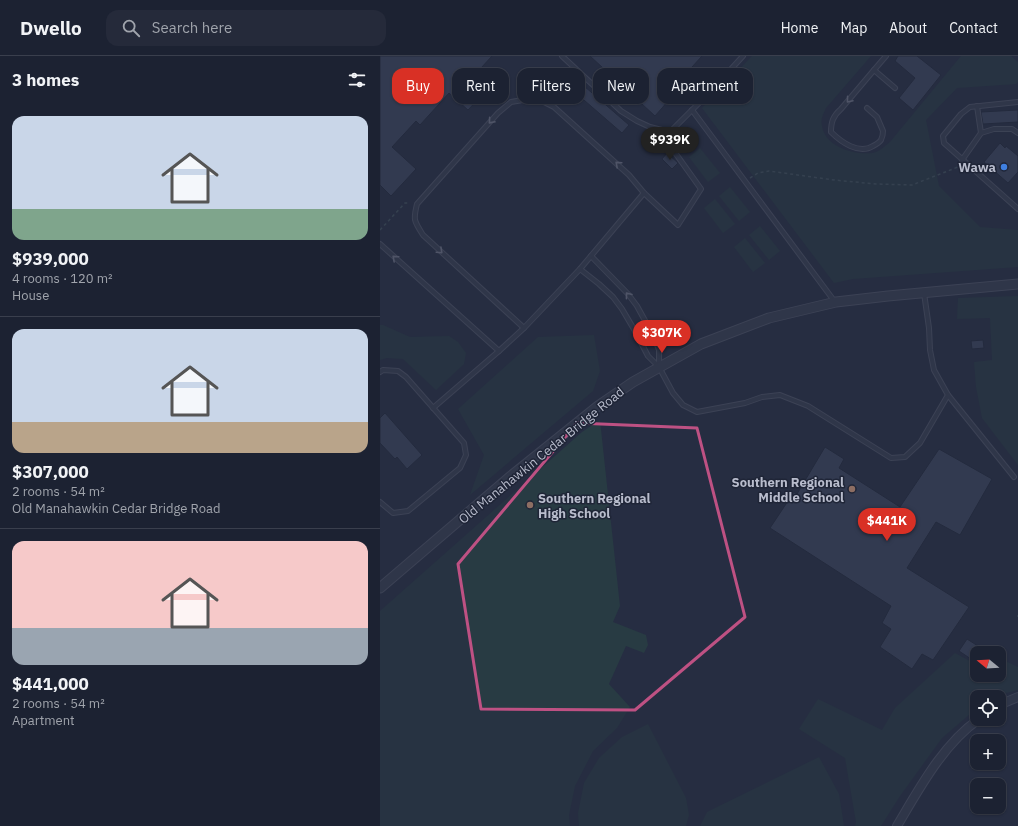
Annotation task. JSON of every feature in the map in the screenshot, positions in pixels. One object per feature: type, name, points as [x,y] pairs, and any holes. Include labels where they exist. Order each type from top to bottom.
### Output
[{"type":"street","name":"Old Manahawkin Cedar Bridge Road","points":[[380,588],[511,476],[592,411],[633,382],[701,344],[769,318],[836,302],[1018,284]]},
{"type":"street","points":[[1006,702],[1018,698]]},
{"type":"street","points":[[897,826],[920,787],[946,750],[970,726]]},
{"type":"lane","points":[[562,56],[621,111],[637,122],[670,132]]},
{"type":"lane","points":[[524,328],[423,235],[414,222],[418,204],[498,112],[511,102],[529,99],[542,101],[554,107],[629,175],[644,193],[678,225],[701,189],[671,147],[670,132],[743,56]]},
{"type":"lane","points":[[867,108],[877,117],[883,131],[881,140],[877,144],[870,148],[856,148],[848,145],[831,132],[831,124],[836,114],[886,56]]},
{"type":"lane","points":[[874,70],[895,88]]},
{"type":"lane","points":[[1018,102],[970,107],[961,114],[943,136],[944,144],[1016,207],[1018,201]]},
{"type":"lane","points":[[977,106],[981,133]]},
{"type":"lane","points":[[692,110],[836,302]]},
{"type":"lane","points":[[962,160],[981,133],[994,129],[1012,129],[1018,133]]},
{"type":"lane","points":[[433,408],[524,328],[580,269],[644,193]]},
{"type":"lane","points":[[380,244],[499,351]]},
{"type":"lane","points":[[591,256],[628,294],[636,306],[654,337],[659,350],[659,367]]},
{"type":"lane","points":[[580,269],[613,297],[622,309],[648,356],[659,367],[673,393],[683,405],[697,412],[745,403],[762,397],[780,395],[808,406],[891,458],[905,457],[920,443],[948,395]]},
{"type":"lane","points":[[924,293],[929,328],[930,350],[934,370],[948,395],[1014,477]]},
{"type":"lane","points":[[380,372],[383,370],[398,371],[406,377],[464,443],[466,455],[460,468],[408,511],[393,513],[380,502]]},
{"type":"path","points":[[746,182],[758,173],[769,171],[834,180],[876,184],[912,185],[958,167],[962,160]]},
{"type":"path","points":[[380,230],[405,203],[418,204]]},
{"type":"highlighted area","points":[[577,423],[697,428],[745,617],[635,710],[481,709],[458,564]]},
{"type":"shaded area","points":[[752,56],[871,56],[826,108],[821,122],[824,133],[834,144],[857,153],[872,153],[882,149],[890,142],[961,56],[1011,56],[1018,62],[1018,82],[1016,84],[957,88],[926,120],[939,186],[980,227],[1018,230],[1018,267],[853,279],[834,283],[702,108],[706,104],[753,104],[753,68],[740,68]]},
{"type":"shaded area","points":[[700,148],[720,173],[708,182],[689,157]]},
{"type":"shaded area","points":[[730,187],[750,212],[739,221],[719,196]]},
{"type":"shaded area","points":[[715,199],[735,224],[723,233],[704,208]]},
{"type":"shaded area","points":[[760,226],[780,251],[769,260],[749,235]]},
{"type":"shaded area","points":[[745,238],[765,263],[753,272],[734,247]]},
{"type":"shaded area","points":[[1018,296],[1018,465],[982,418],[976,387],[974,362],[992,360],[990,318],[957,319],[958,298]]},
{"type":"shaded area","points":[[380,325],[410,337],[449,336],[458,342],[466,353],[464,364],[436,390],[403,359],[387,358],[380,360]]},
{"type":"shaded area","points":[[594,335],[600,371],[593,391],[470,495],[484,455],[458,409],[538,337]]},
{"type":"shaded area","points":[[600,420],[620,606],[613,622],[646,635],[648,645],[644,653],[626,646],[609,684],[630,707],[617,728],[593,751],[575,786],[569,815],[570,826],[380,826],[380,611],[582,432]]},
{"type":"shaded area","points":[[955,653],[970,661],[970,682],[1006,682],[1006,661],[1018,667],[1018,690],[1006,693],[1006,690],[970,690],[970,714],[942,738],[900,796],[881,826],[855,826],[856,822],[845,758],[799,729],[818,699],[882,730],[895,708]]},
{"type":"shaded area","points":[[648,724],[686,798],[689,815],[686,826],[579,826],[578,813],[584,783],[599,758],[622,737]]},
{"type":"shaded area","points":[[819,757],[839,794],[844,826],[700,826],[707,812]]},
{"type":"building","points":[[380,56],[492,56],[481,68],[452,68],[452,96],[449,93],[444,99],[444,68],[392,68],[392,104],[439,104],[420,125],[416,121],[392,147],[416,169],[391,196],[380,185]]},
{"type":"building","points":[[590,56],[702,56],[691,68],[657,68],[657,104],[666,104],[655,116],[642,104],[649,104],[649,68],[603,68]]},
{"type":"building","points":[[898,56],[917,56],[941,75],[913,110],[899,98],[915,78],[895,61]]},
{"type":"building","points":[[585,87],[593,94],[593,104],[605,104],[629,125],[622,133],[585,101]]},
{"type":"building","points":[[461,104],[474,104],[468,110]]},
{"type":"building","points":[[1018,110],[1018,122],[983,124],[981,112]]},
{"type":"building","name":"Wawa","points":[[1000,143],[1018,156],[1018,172],[1008,183],[984,162]]},
{"type":"building","points":[[667,153],[678,163],[672,169],[662,159]]},
{"type":"building","points":[[983,340],[984,348],[972,349],[971,341]]},
{"type":"building","points":[[385,413],[422,455],[407,469],[397,457],[395,459],[380,443],[380,418]]},
{"type":"building","points":[[825,447],[844,459],[839,468],[900,507],[939,449],[992,479],[960,535],[936,522],[907,568],[969,607],[933,660],[922,654],[912,669],[880,647],[891,629],[882,623],[891,606],[770,528],[794,492],[797,494]]},
{"type":"building","points":[[967,639],[978,646],[970,646],[970,658],[959,651]]},
{"type":"place","name":"Wawa","points":[[1004,167]]},
{"type":"place","name":"Southern Regional Middle School","points":[[852,489]]},
{"type":"place","name":"Southern Regional High School","points":[[530,505]]}]
